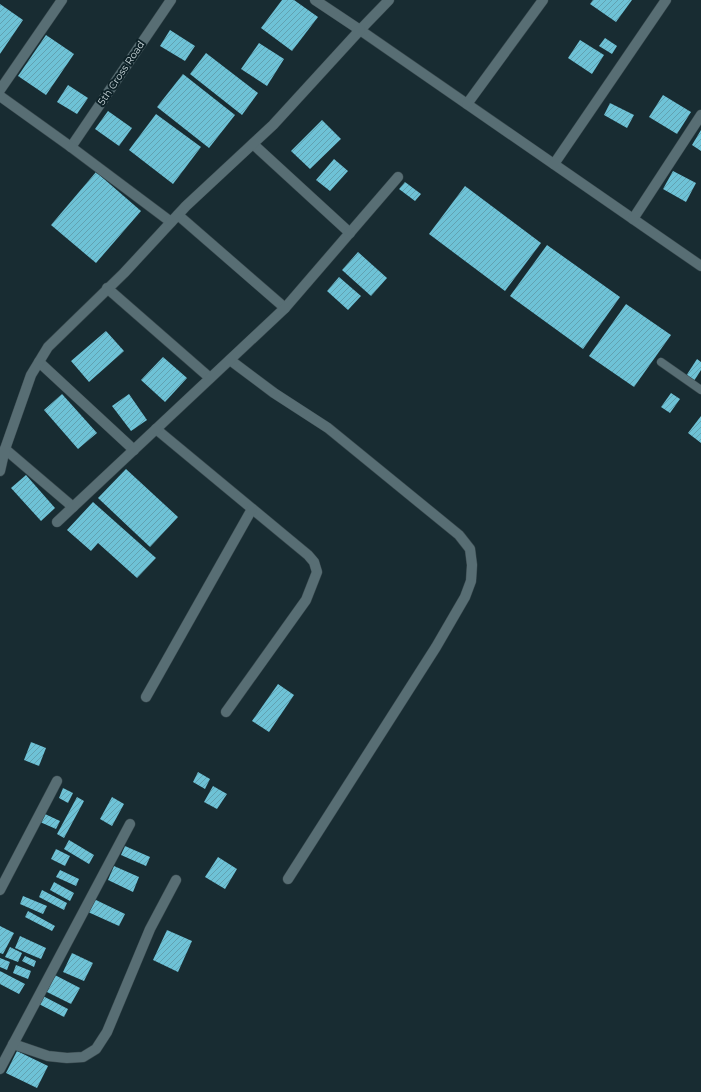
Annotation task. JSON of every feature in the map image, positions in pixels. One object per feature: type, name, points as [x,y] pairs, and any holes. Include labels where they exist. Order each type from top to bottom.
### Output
[{"type":"street","points":[[0,90],[62,0]]},
{"type":"street","name":"5th Cross Road","points":[[71,147],[171,0]]},
{"type":"street","points":[[315,0],[701,266]]},
{"type":"street","points":[[0,471],[5,449],[31,375],[48,347],[175,219],[273,125],[388,0]]},
{"type":"street","points":[[467,104],[543,0]]},
{"type":"street","points":[[554,164],[666,0]]},
{"type":"street","points":[[0,96],[175,219],[285,308]]},
{"type":"street","points":[[633,219],[701,115]]},
{"type":"street","points":[[253,144],[350,233]]},
{"type":"street","points":[[57,522],[285,308],[398,177]]},
{"type":"street","points":[[107,288],[210,378]]},
{"type":"street","points":[[230,360],[274,393],[328,428],[459,535],[470,549],[472,565],[472,581],[465,597],[436,647],[288,879]]},
{"type":"street","points":[[39,362],[134,450]]},
{"type":"street","points":[[156,429],[308,555],[314,562],[317,572],[306,600],[226,712]]},
{"type":"street","points":[[5,449],[73,507]]},
{"type":"street","points":[[146,696],[252,509]]},
{"type":"street","points":[[0,890],[57,781]]},
{"type":"street","points":[[0,1068],[130,824]]},
{"type":"street","points":[[13,1044],[48,1056],[67,1058],[83,1057],[96,1050],[107,1032],[150,929],[176,880]]},
{"type":"lane","points":[[661,362],[701,390]]},
{"type":"building","points":[[282,0],[294,0],[318,17],[292,51],[261,28]]},
{"type":"building","points":[[593,0],[632,0],[616,22],[590,4]]},
{"type":"building","points":[[0,4],[23,20],[0,54]]},
{"type":"building","points":[[170,30],[195,46],[185,61],[160,46]]},
{"type":"building","points":[[46,35],[74,54],[46,95],[18,76]]},
{"type":"building","points":[[605,38],[617,46],[612,54],[599,46]]},
{"type":"building","points":[[580,40],[604,55],[592,74],[568,58]]},
{"type":"building","points":[[259,43],[284,59],[267,86],[241,69]]},
{"type":"building","points":[[206,53],[258,93],[242,115],[190,74]]},
{"type":"building","points":[[183,74],[235,115],[209,148],[157,107]]},
{"type":"building","points":[[68,85],[88,98],[77,114],[57,102]]},
{"type":"building","points":[[663,95],[691,112],[677,134],[649,117]]},
{"type":"building","points":[[610,103],[634,115],[627,128],[604,115]]},
{"type":"building","points":[[108,111],[132,128],[119,146],[95,129]]},
{"type":"building","points":[[156,114],[201,147],[173,184],[129,150]]},
{"type":"building","points":[[322,120],[341,139],[310,169],[291,151]]},
{"type":"building","points":[[701,130],[701,151],[692,145]]},
{"type":"building","points":[[334,159],[348,171],[330,191],[316,180]]},
{"type":"building","points":[[673,171],[696,183],[686,202],[663,189]]},
{"type":"building","points":[[96,172],[141,211],[96,263],[51,225]]},
{"type":"building","points":[[405,182],[421,194],[415,201],[399,189]]},
{"type":"building","points":[[465,186],[541,243],[505,291],[429,234]]},
{"type":"building","points":[[547,245],[620,297],[583,349],[510,296]]},
{"type":"building","points":[[358,252],[387,278],[371,296],[342,270]]},
{"type":"building","points":[[339,277],[361,296],[348,310],[327,291]]},
{"type":"building","points":[[626,304],[671,335],[634,387],[589,356]]},
{"type":"building","points":[[106,331],[124,351],[89,382],[71,361]]},
{"type":"building","points":[[163,357],[187,378],[165,402],[141,380]]},
{"type":"building","points":[[697,359],[701,362],[701,370],[694,381],[686,376]]},
{"type":"building","points":[[671,393],[680,399],[670,413],[661,407]]},
{"type":"building","points":[[62,394],[97,433],[78,449],[44,410]]},
{"type":"building","points":[[129,394],[147,420],[131,431],[112,406]]},
{"type":"building","points":[[701,416],[701,443],[688,433]]},
{"type":"building","points":[[126,469],[178,517],[150,547],[98,498]]},
{"type":"building","points":[[26,475],[55,508],[41,521],[11,488]]},
{"type":"building","points":[[93,502],[156,558],[137,578],[98,543],[91,551],[67,530]]},
{"type":"building","points":[[278,684],[294,695],[269,732],[252,721]]},
{"type":"building","points":[[31,742],[46,748],[39,766],[24,760]]},
{"type":"building","points":[[198,772],[210,779],[205,789],[193,782]]},
{"type":"building","points":[[213,786],[227,794],[217,809],[204,802]]},
{"type":"building","points":[[63,788],[73,793],[68,803],[59,798]]},
{"type":"building","points":[[77,797],[84,801],[64,838],[57,834]]},
{"type":"building","points":[[112,797],[124,804],[112,826],[100,819]]},
{"type":"building","points":[[45,814],[60,821],[56,829],[40,822]]},
{"type":"building","points":[[69,840],[94,855],[89,864],[64,849]]},
{"type":"building","points":[[125,846],[150,857],[146,866],[121,855]]},
{"type":"building","points":[[56,849],[70,856],[65,866],[51,859]]},
{"type":"building","points":[[218,857],[237,869],[225,889],[205,877]]},
{"type":"building","points":[[114,866],[139,877],[133,892],[108,880]]},
{"type":"building","points":[[60,870],[79,879],[76,886],[56,877]]},
{"type":"building","points":[[54,882],[74,893],[70,901],[50,890]]},
{"type":"building","points":[[42,890],[67,903],[64,910],[39,897]]},
{"type":"building","points":[[23,896],[47,906],[43,914],[20,904]]},
{"type":"building","points":[[94,899],[125,914],[119,926],[88,912]]},
{"type":"building","points":[[28,911],[55,926],[52,931],[25,917]]},
{"type":"building","points":[[0,926],[14,933],[3,954],[0,953]]},
{"type":"building","points":[[167,930],[192,941],[178,972],[153,960]]},
{"type":"building","points":[[20,936],[46,948],[41,959],[15,948]]},
{"type":"building","points":[[10,947],[22,953],[18,962],[5,957]]},
{"type":"building","points":[[72,953],[93,963],[84,981],[63,972]]},
{"type":"building","points":[[25,956],[36,961],[34,967],[22,961]]},
{"type":"building","points":[[0,958],[10,962],[7,970],[0,967]]},
{"type":"building","points":[[16,965],[31,971],[28,979],[13,973]]},
{"type":"building","points":[[0,971],[25,984],[19,994],[0,984]]},
{"type":"building","points":[[51,973],[80,988],[71,1004],[43,990]]},
{"type":"building","points":[[41,995],[68,1009],[64,1017],[37,1003]]},
{"type":"building","points":[[17,1051],[48,1066],[37,1088],[6,1073]]}]
